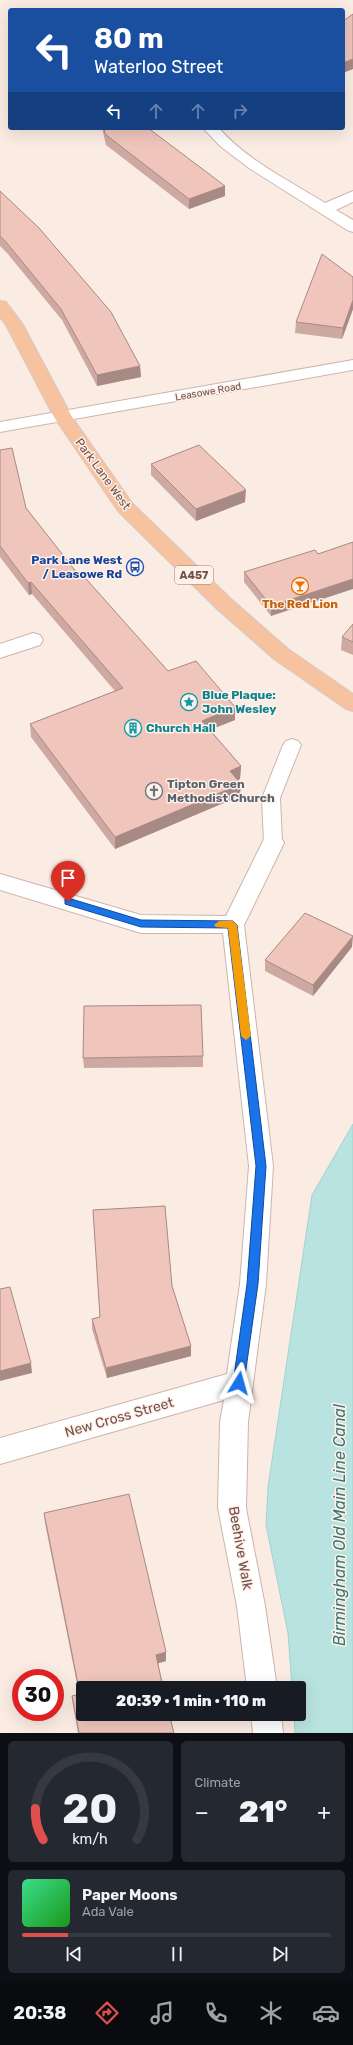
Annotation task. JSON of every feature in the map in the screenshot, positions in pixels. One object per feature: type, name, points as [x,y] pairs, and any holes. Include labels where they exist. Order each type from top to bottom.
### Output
[{"type":"main road","name":"Park Lane West","points":[[0,306],[14,323],[63,417],[125,507],[208,588],[281,654],[353,704]]},
{"type":"street","points":[[213,130],[227,145],[256,166],[353,227]]},
{"type":"street","points":[[325,209],[353,196]]},
{"type":"street","name":"Leasowe Road","points":[[0,427],[353,365]]},
{"type":"street","points":[[0,651],[33,640]]},
{"type":"street","points":[[0,882],[141,924],[233,925],[273,843]]},
{"type":"street","name":"Beehive Walk","points":[[233,925],[261,1166],[253,1284],[234,1422],[232,1508],[251,1606],[261,1681]]},
{"type":"street","name":"New Cross Street","points":[[0,1451],[239,1383]]},
{"type":"lane","points":[[273,843],[271,798],[292,745]]},
{"type":"water","name":"Birmingham Old Main Line Canal","points":[[353,1124],[353,1733],[295,1733],[294,1721],[306,1721],[306,1681],[291,1681],[288,1633],[266,1525],[268,1487],[312,1195]]},
{"type":"building","points":[[353,14],[353,59],[345,62],[345,20]]},
{"type":"building","points":[[104,130],[151,130],[225,186],[189,199],[105,134]]},
{"type":"building","points":[[0,191],[39,228],[111,312],[140,366],[97,375],[61,309],[0,236]]},
{"type":"building","points":[[322,254],[353,277],[353,300],[343,328],[296,322]]},
{"type":"building","points":[[199,445],[246,490],[196,509],[151,464]]},
{"type":"building","points":[[12,448],[26,508],[77,573],[80,572],[168,671],[196,661],[235,707],[202,721],[241,766],[230,771],[241,784],[115,837],[30,724],[123,688],[31,582],[28,583],[0,546],[0,450]]},
{"type":"building","name":"The Red Lion","points":[[353,542],[353,579],[271,606],[244,572],[315,550],[318,554]]},
{"type":"building","points":[[353,624],[353,642],[342,637]]},
{"type":"building","points":[[305,913],[353,936],[313,985],[265,960]]},
{"type":"building","points":[[201,1005],[203,1056],[83,1058],[84,1006]]},
{"type":"building","points":[[165,1206],[172,1286],[191,1346],[106,1368],[92,1319],[100,1317],[93,1210]]},
{"type":"building","points":[[10,1287],[31,1363],[0,1371],[0,1289]]},
{"type":"building","points":[[129,1494],[166,1652],[156,1655],[162,1681],[77,1681],[44,1513]]},
{"type":"building","points":[[76,1695],[76,1717],[72,1696]]},
{"type":"building","points":[[77,1721],[171,1721],[174,1733],[79,1733]]},
{"type":"slow traffic","points":[[219,925],[233,925],[246,1036]]},
{"type":"place","name":"Park Lane West / Leasowe Rd","points":[[135,567]]},
{"type":"place","name":"The Red Lion","points":[[300,586]]},
{"type":"place","name":"Blue Plaque: John Wesley","points":[[189,702]]},
{"type":"place","name":"Church Hall","points":[[133,728]]},
{"type":"place","name":"Tipton Green Methodist Church","points":[[154,791]]},
{"type":"route","points":[[68,902],[141,924],[233,925],[261,1166],[253,1284],[239,1383]]}]
